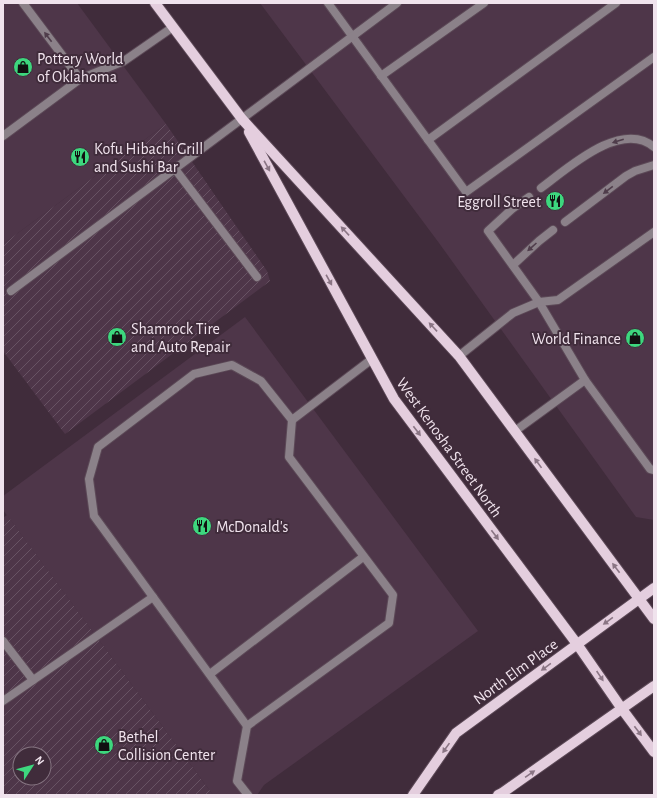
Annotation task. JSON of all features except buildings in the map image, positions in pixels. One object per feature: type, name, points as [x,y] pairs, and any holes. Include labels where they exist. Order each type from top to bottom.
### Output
[{"type":"main road","name":"West Kenosha Street North","points":[[155,3],[242,119],[459,356],[654,619]]},
{"type":"main road","name":"West Kenosha Street North","points":[[242,119],[394,399],[578,644],[622,709],[654,752]]},
{"type":"main road","name":"North Elm Place","points":[[413,795],[456,732],[654,588]]},
{"type":"main road","points":[[498,795],[509,789],[654,686]]},
{"type":"lane","points":[[23,3],[80,79]]},
{"type":"lane","points":[[328,3],[466,192],[654,57]]},
{"type":"lane","points":[[11,291],[397,3]]},
{"type":"lane","points":[[381,76],[484,3]]},
{"type":"lane","points":[[428,140],[616,3]]},
{"type":"lane","points":[[3,136],[80,79],[124,61],[173,27]]},
{"type":"lane","points":[[541,188],[601,146],[623,139],[634,138],[648,142],[654,147]]},
{"type":"lane","points":[[565,222],[626,176],[635,171],[654,165]]},
{"type":"lane","points":[[175,169],[257,278]]},
{"type":"lane","points":[[529,197],[512,209],[488,231],[539,302],[585,380],[650,469],[654,470]]},
{"type":"lane","points":[[513,265],[553,230]]},
{"type":"lane","points":[[459,356],[513,313],[539,302],[558,300],[654,232]]},
{"type":"lane","points":[[292,420],[372,359]]},
{"type":"lane","points":[[247,726],[94,516],[89,479],[98,447],[194,374],[232,365],[261,381],[292,420],[289,458],[393,595],[389,623],[247,726],[237,781],[248,795]]},
{"type":"lane","points":[[515,431],[585,380]]},
{"type":"lane","points":[[210,674],[363,557]]},
{"type":"lane","points":[[3,701],[153,597]]},
{"type":"lane","points":[[3,641],[33,680]]},
{"type":"shaded area","points":[[3,3],[77,3],[166,124],[3,244]]},
{"type":"shaded area","points":[[260,3],[654,3],[654,520],[636,517],[439,243]]},
{"type":"shaded area","points":[[166,124],[267,271],[270,281],[65,434],[3,351],[3,244]]},
{"type":"shaded area","points":[[245,317],[478,631],[264,785],[257,795],[213,795],[3,510],[3,496]]},
{"type":"shaded area","points":[[7,515],[213,795],[3,795],[3,518]]},
{"type":"place","name":"Pottery World of Oklahoma","points":[[23,67]]},
{"type":"place","name":"Kofu Hibachi Grill and Sushi Bar","points":[[80,157]]},
{"type":"place","name":"Eggroll Street","points":[[555,201]]},
{"type":"place","name":"Shamrock Tire and Auto Repair","points":[[117,337]]},
{"type":"place","name":"World Finance","points":[[635,338]]},
{"type":"place","name":"McDonald's","points":[[202,526]]},
{"type":"place","name":"Bethel Collision Center","points":[[104,745]]}]
